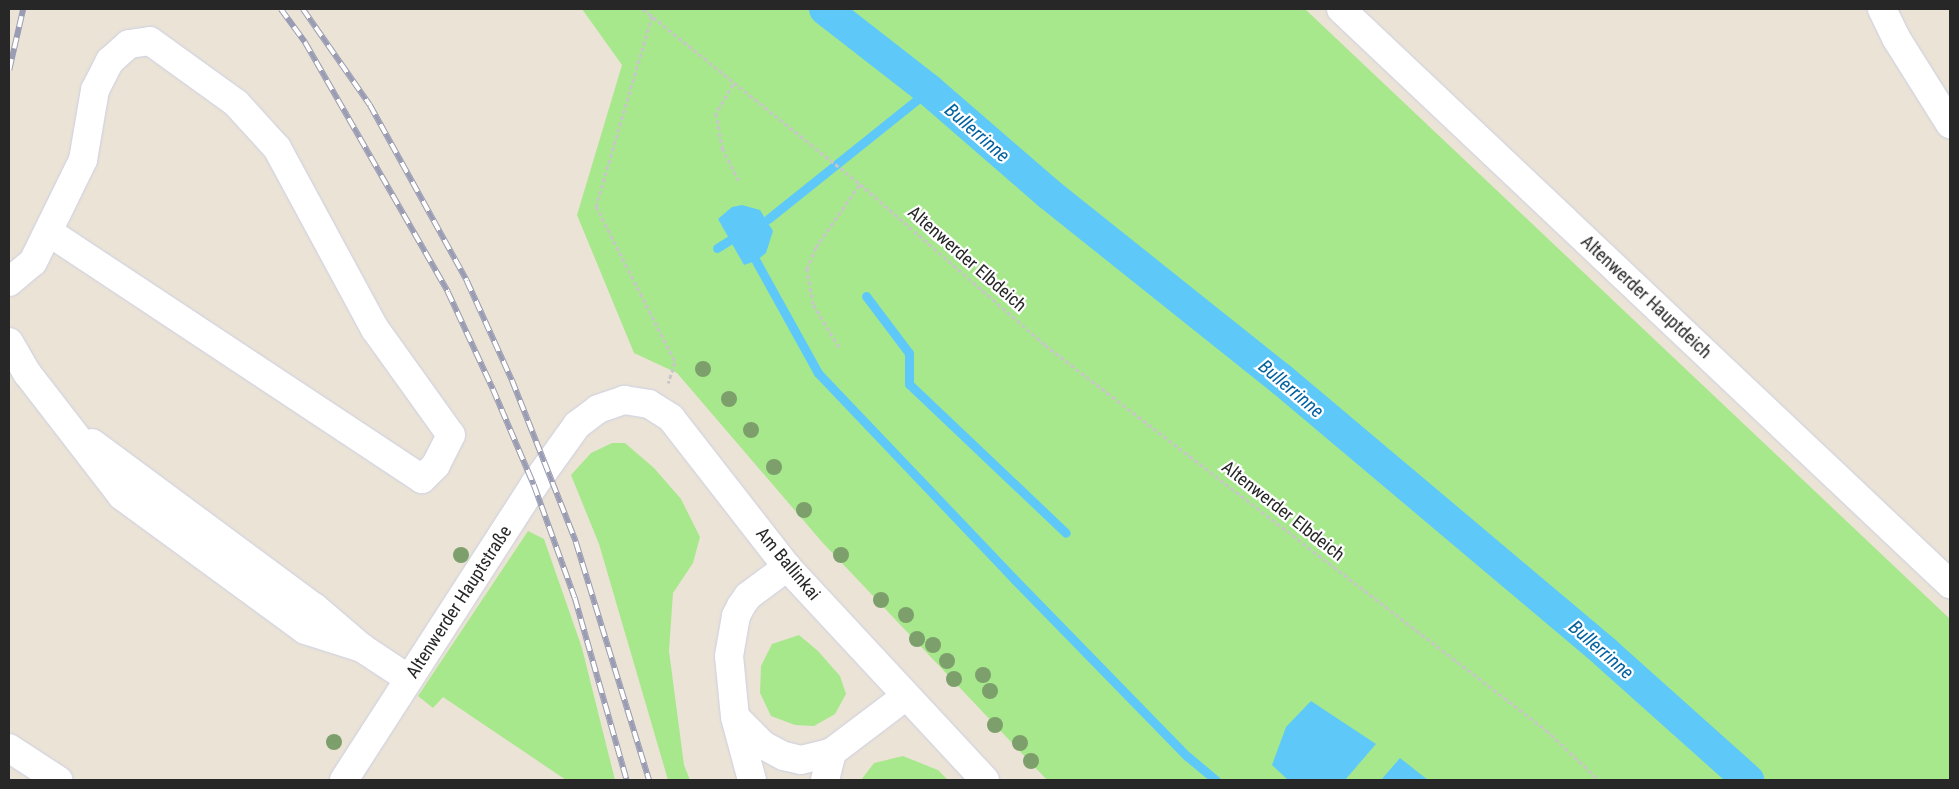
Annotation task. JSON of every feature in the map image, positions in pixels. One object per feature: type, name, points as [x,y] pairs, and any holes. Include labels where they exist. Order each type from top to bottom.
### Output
[{"type":"street","name":"Altenwerder Hauptdeich","points":[[1341,9],[1950,584]]},
{"type":"street","points":[[1882,9],[1896,38],[1950,124]]},
{"type":"street","points":[[9,282],[33,262],[50,233],[84,160],[98,82],[110,61],[129,44],[150,41],[236,103],[277,148],[375,329],[451,435],[436,465],[422,480],[50,233]]},
{"type":"street","points":[[9,342],[66,424],[314,607],[362,648],[409,679]]},
{"type":"street","name":"Am Ballinkai","points":[[577,426],[598,409],[624,400],[637,400],[660,410],[680,428],[787,567],[985,780]]},
{"type":"street","name":"Altenwerder Hauptstraße","points":[[344,780],[529,493],[577,426]]},
{"type":"street","points":[[752,780],[735,717],[729,656],[736,616],[748,596],[787,567]]},
{"type":"street","points":[[735,717],[763,745],[784,756],[801,760],[832,752],[906,696]]},
{"type":"street","points":[[9,748],[47,777]]},
{"type":"street","points":[[825,780],[832,752]]},
{"type":"path","name":"Altenwerder Elbdeich","points":[[643,9],[733,84],[860,184],[1045,345],[1546,730],[1599,780]]},
{"type":"path","points":[[652,16],[596,206],[675,362],[660,410]]},
{"type":"path","points":[[733,84],[716,114],[722,148],[738,180]]},
{"type":"path","points":[[839,347],[813,304],[807,269],[816,247],[860,184]]},
{"type":"green space","points":[[582,9],[1305,9],[1950,619],[1950,780],[1047,780],[822,542],[677,373],[634,353],[577,215],[622,65]]},
{"type":"green space","points":[[612,443],[625,443],[654,468],[681,499],[700,537],[693,563],[673,593],[669,651],[684,765],[690,780],[668,780],[599,544],[571,475],[591,453]]},
{"type":"green space","points":[[528,531],[544,539],[582,648],[615,780],[566,780],[443,697],[433,708],[418,696]]},
{"type":"green space","points":[[799,635],[818,651],[840,676],[846,694],[835,714],[814,726],[795,725],[771,716],[760,693],[761,666],[772,644]]},
{"type":"green space","points":[[903,756],[938,770],[948,780],[861,780],[874,763]]},
{"type":"water","points":[[742,205],[760,210],[773,231],[766,253],[756,261],[744,265],[718,219],[732,207]]},
{"type":"water","points":[[1311,701],[1376,744],[1345,780],[1288,780],[1272,765],[1286,727]]},
{"type":"water","points":[[1400,758],[1428,780],[1381,780]]},
{"type":"waterway","name":"Bullerrinne","points":[[825,9],[929,90],[1049,194],[1281,379],[1606,653],[1748,780]]},
{"type":"waterway","points":[[768,219],[929,90]]},
{"type":"waterway","points":[[717,248],[730,240]]},
{"type":"waterway","points":[[756,261],[818,373],[1015,580],[1187,756],[1216,780]]},
{"type":"waterway","points":[[866,296],[909,353],[909,384],[1066,533]]},
{"type":"railway","points":[[9,70],[23,9]]},
{"type":"railway","points":[[281,9],[305,42],[448,292],[493,389],[534,485],[575,598],[627,780]]},
{"type":"railway","points":[[303,9],[370,105],[467,281],[512,380],[576,542],[649,780]]}]
